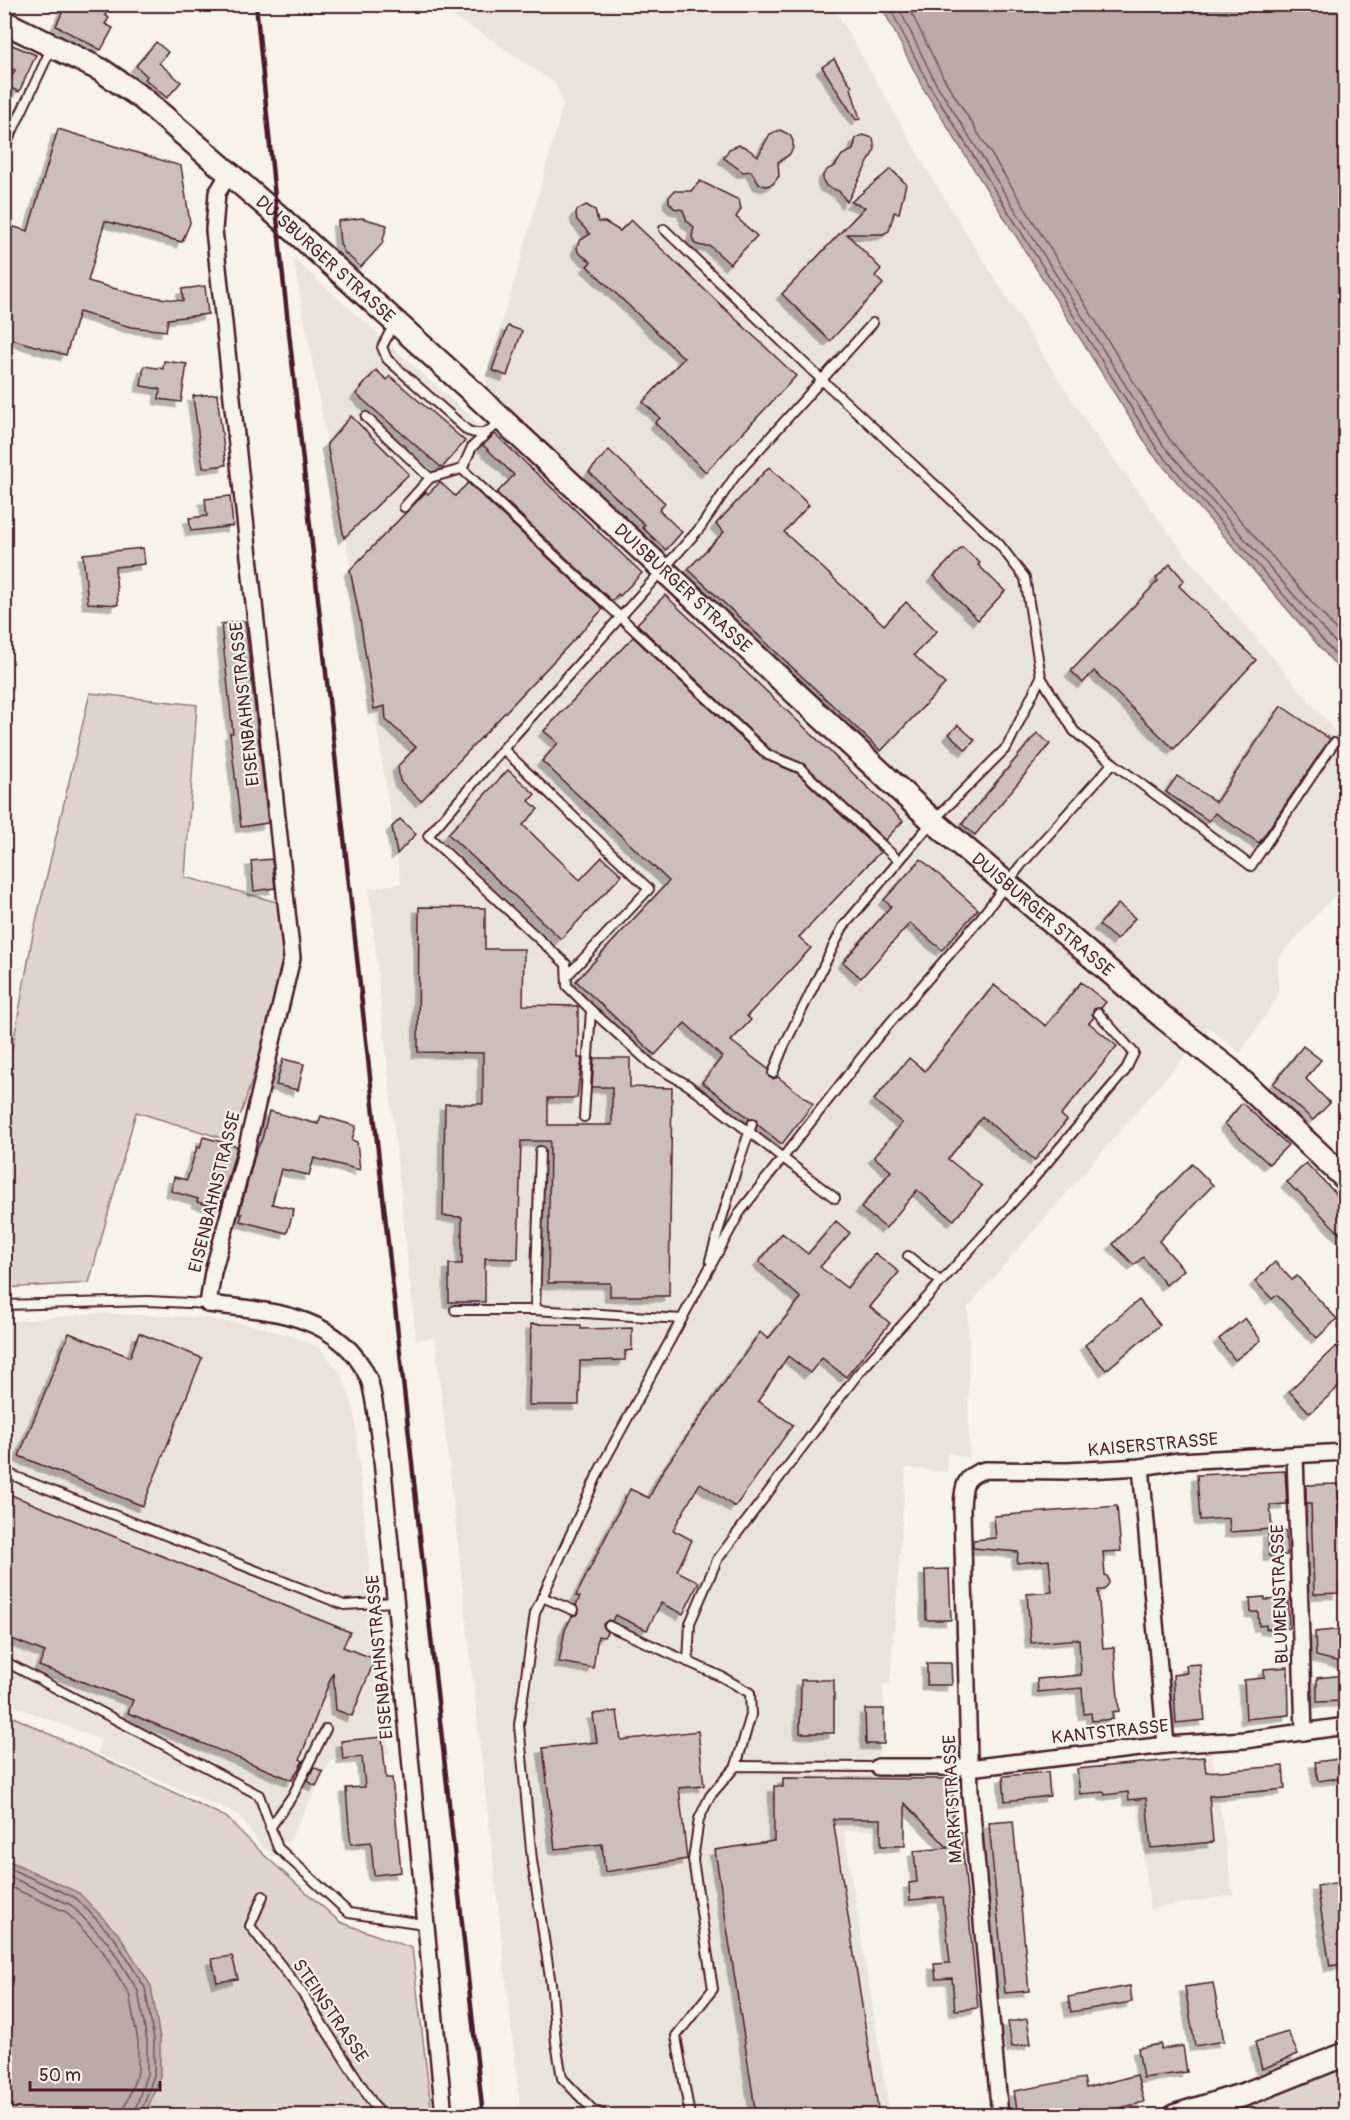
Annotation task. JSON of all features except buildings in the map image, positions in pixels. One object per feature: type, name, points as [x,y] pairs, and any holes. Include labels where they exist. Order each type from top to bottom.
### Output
[{"type":"main road","name":"DUISBURGER STRASSE","points":[[4,22],[101,70],[142,98],[395,322],[495,426],[663,568],[933,821],[1164,1018],[1230,1070],[1346,1179]]},
{"type":"main road","points":[[1175,2115],[1246,2094],[1346,2054]]},
{"type":"street","name":"EISENBAHNSTRASSE","points":[[229,174],[217,193],[214,230],[292,958],[243,1163],[213,1272],[208,1304],[278,1312],[323,1329],[342,1342],[369,1378],[381,1449],[424,1924],[444,2115]]},
{"type":"street","name":"KAISERSTRASSE","points":[[967,1480],[974,1473],[985,1470],[1067,1471],[1141,1467],[1179,1461],[1346,1452]]},
{"type":"street","name":"BLUMENSTRASSE","points":[[1295,1455],[1304,1732]]},
{"type":"street","points":[[1141,1467],[1166,1745]]},
{"type":"street","name":"MARKTSTRASSE","points":[[967,1480],[963,1489],[962,1510],[970,1792],[1000,2115]]},
{"type":"street","name":"KANTSTRASSE","points":[[878,1767],[976,1767],[1166,1745],[1245,1740],[1346,1726]]},
{"type":"lane","points":[[4,149],[52,44]]},
{"type":"lane","points":[[664,229],[999,544],[1025,578],[1041,677],[1074,731],[1113,763],[1251,866],[1334,743]]},
{"type":"lane","points":[[395,322],[382,347],[387,359],[468,431],[478,435],[495,426]]},
{"type":"lane","points":[[834,1198],[688,1085],[651,1064],[567,986],[566,964],[428,836],[503,748],[700,528],[736,475],[873,323]]},
{"type":"lane","points":[[366,417],[430,478]]},
{"type":"lane","points":[[404,507],[430,478],[462,469],[472,447],[495,426]]},
{"type":"lane","points":[[462,469],[768,755],[800,768],[898,860]]},
{"type":"lane","points":[[773,1073],[843,927],[933,821],[1007,747],[1041,677]]},
{"type":"lane","points":[[503,748],[650,889],[567,976]]},
{"type":"lane","points":[[606,2115],[592,2109],[562,2078],[556,2043],[552,1991],[532,1860],[519,1725],[535,1613],[600,1469],[740,1212],[876,1039],[979,920],[1021,865],[1113,763]]},
{"type":"lane","points":[[584,1117],[591,1010]]},
{"type":"lane","points":[[688,1662],[690,1623],[717,1560],[856,1375],[1023,1191],[1125,1071],[1134,1053],[1098,1013]]},
{"type":"lane","points":[[706,1275],[737,1167],[752,1124]]},
{"type":"lane","points":[[535,1310],[540,1151]]},
{"type":"lane","points":[[908,1256],[940,1281]]},
{"type":"lane","points":[[4,1305],[148,1301],[208,1304]]},
{"type":"lane","points":[[455,1310],[535,1310],[682,1318]]},
{"type":"lane","points":[[4,1472],[344,1605],[395,1602]]},
{"type":"lane","points":[[542,1597],[573,1610]]},
{"type":"lane","points":[[609,1626],[722,1677],[750,1693],[751,1715],[736,1766],[710,1796],[699,1819],[693,1860],[713,1989],[676,2036],[690,2115]]},
{"type":"lane","points":[[4,1661],[259,1795],[278,1848],[349,1913],[424,1924]]},
{"type":"lane","points":[[270,1828],[292,1795],[326,1729]]},
{"type":"lane","points":[[736,1766],[878,1767]]},
{"type":"lane","name":"STEINSTRASSE","points":[[263,1896],[250,1926],[301,1991],[381,2115]]},
{"type":"shaded area","points":[[432,5],[833,5],[928,172],[1089,426],[1189,559],[1345,743],[1345,841],[1338,849],[1345,862],[1345,884],[1278,958],[1278,997],[1240,1053],[1209,1028],[968,1307],[969,1458],[947,1452],[947,1472],[906,1468],[890,1684],[883,1684],[884,1744],[878,1744],[880,1830],[844,1831],[890,2115],[521,2115],[435,1338],[416,1340],[369,889],[401,883],[360,619],[293,258],[482,427],[488,367],[518,270],[563,105],[556,84],[483,34]]},
{"type":"shaded area","points":[[90,693],[197,705],[185,877],[277,902],[285,959],[252,1080],[232,1141],[136,1112],[89,1283],[5,1288],[5,1088],[33,934]]},
{"type":"shaded area","points":[[96,1313],[193,1317],[253,1325],[288,1335],[319,1347],[342,1374],[354,1409],[382,1697],[390,1754],[331,1760],[288,1843],[283,1840],[273,1857],[259,1844],[239,1815],[97,1753],[101,1740],[5,1702],[12,1684],[4,1679],[4,1322]]},
{"type":"shaded area","points":[[5,1713],[226,1817],[264,1855],[340,1922],[412,1948],[432,2115],[145,2115],[160,2077],[79,1893],[5,1859]]},
{"type":"shaded area","points":[[1212,1756],[1233,1895],[1150,1909],[1132,1764]]},
{"type":"shaded area","points":[[1345,2064],[1345,2115],[1218,2116],[1250,2106]]},
{"type":"water","points":[[881,5],[1345,5],[1345,676],[1152,453],[923,88]]},
{"type":"water","points":[[4,1859],[79,1893],[120,1936],[151,1986],[160,2039],[160,2077],[145,2115],[5,2115]]},
{"type":"railway","points":[[256,4],[282,268],[483,2116]]}]
